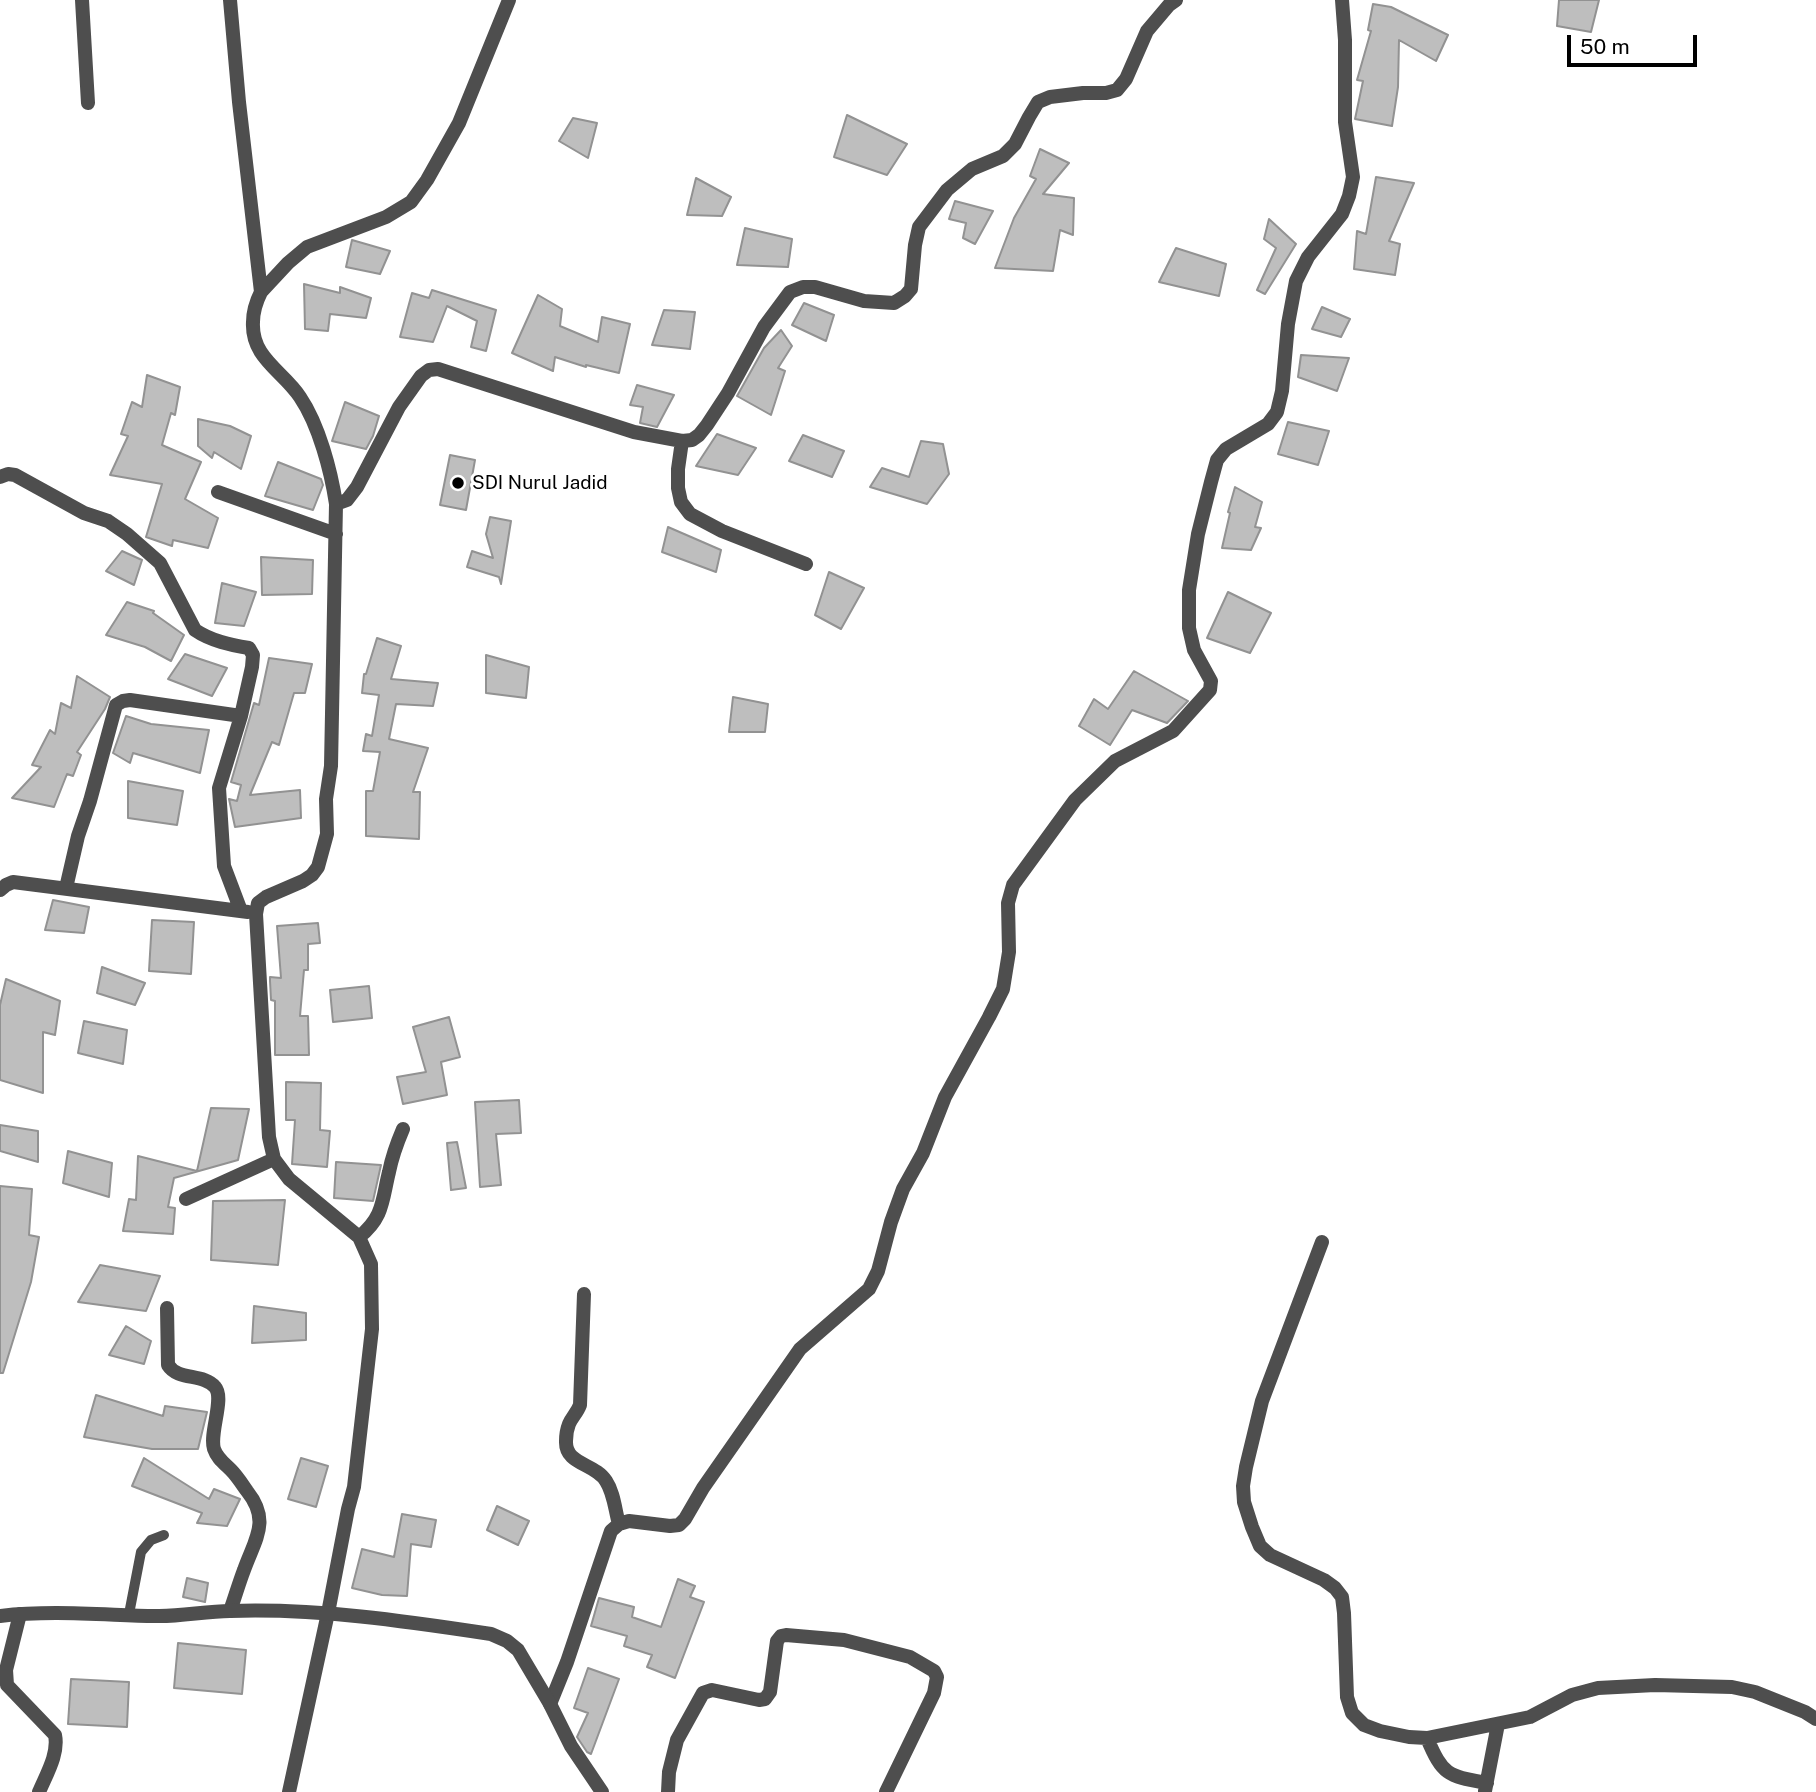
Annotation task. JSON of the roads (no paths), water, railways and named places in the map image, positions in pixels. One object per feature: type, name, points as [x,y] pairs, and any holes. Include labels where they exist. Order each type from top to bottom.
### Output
[{"type":"street","points":[[82,0],[88,103]]},
{"type":"street","points":[[230,0],[261,292]]},
{"type":"street","points":[[289,1792],[348,1509],[355,1487],[372,1329],[371,1264],[359,1237],[289,1180],[274,1159],[269,1137],[256,914],[258,903],[265,897],[312,875],[318,867],[327,834],[331,766],[336,504],[331,474],[312,419],[300,397],[261,354],[254,339],[254,305],[261,292],[307,247],[386,217],[411,202],[427,180],[458,123],[509,0]]},
{"type":"street","points":[[336,504],[347,500],[357,487],[399,407],[421,376],[429,370],[438,369],[634,432],[682,441],[692,440],[708,425],[764,327],[790,292],[803,287],[815,287],[864,302],[894,303],[905,296],[911,289],[919,227],[947,190],[972,169],[1003,156],[1015,144],[1038,102],[1050,97],[1117,90],[1126,79],[1147,31],[1176,0]]},
{"type":"street","points":[[550,1704],[611,1531],[619,1524],[629,1521],[679,1525],[800,1349],[869,1289],[878,1271],[903,1189],[923,1153],[944,1097],[1003,989],[1009,952],[1008,903],[1013,885],[1075,800],[1115,761],[1173,731],[1210,691],[1211,681],[1194,650],[1189,628],[1189,590],[1198,534],[1217,460],[1226,449],[1268,424],[1276,412],[1282,391],[1288,324],[1296,281],[1308,257],[1342,214],[1353,177],[1345,122],[1342,0]]},
{"type":"street","points":[[682,441],[678,488],[681,502],[690,514],[722,531],[806,565]]},
{"type":"street","points":[[0,477],[15,475],[84,513],[118,527],[159,563],[195,630],[203,636],[230,645],[250,648],[253,655],[252,667],[241,716],[219,788],[224,866],[241,911]]},
{"type":"street","points":[[218,492],[336,534]]},
{"type":"street","points":[[66,888],[78,836],[116,705],[130,700],[241,716]]},
{"type":"street","points":[[0,890],[13,882],[256,914]]},
{"type":"street","points":[[359,1237],[377,1219],[383,1204],[391,1160],[403,1129]]},
{"type":"street","points":[[186,1199],[274,1159]]},
{"type":"street","points":[[1322,1242],[1262,1401],[1246,1467],[1244,1502],[1261,1546],[1270,1555],[1324,1580],[1342,1597],[1347,1697],[1352,1713],[1364,1725],[1409,1737],[1427,1738],[1530,1717],[1572,1695],[1598,1688],[1656,1685],[1732,1687],[1755,1692],[1816,1719]]},
{"type":"street","points":[[584,1294],[580,1405],[569,1425],[566,1450],[571,1457],[597,1471],[605,1480],[619,1524]]},
{"type":"street","points":[[167,1308],[168,1364],[172,1371],[212,1384],[218,1391],[213,1448],[218,1458],[256,1502],[260,1518],[259,1535],[244,1568],[230,1611]]},
{"type":"street","points":[[0,1616],[157,1616],[230,1611],[328,1613],[491,1634],[507,1641],[518,1650],[571,1746],[602,1792]]},
{"type":"street","points":[[20,1614],[6,1670],[7,1685],[55,1735],[57,1743],[39,1792]]},
{"type":"street","points":[[668,1792],[669,1772],[677,1740],[704,1693],[712,1690],[765,1699],[771,1692],[777,1641],[786,1635],[844,1640],[910,1657],[934,1671],[937,1677],[934,1693],[886,1792]]},
{"type":"street","points":[[1427,1738],[1436,1760],[1451,1775],[1486,1787],[1497,1724]]},
{"type":"lane","points":[[129,1614],[141,1552],[151,1541],[164,1535]]},
{"type":"place","name":"SDI Nurul Jadid","points":[[458,483]]}]
